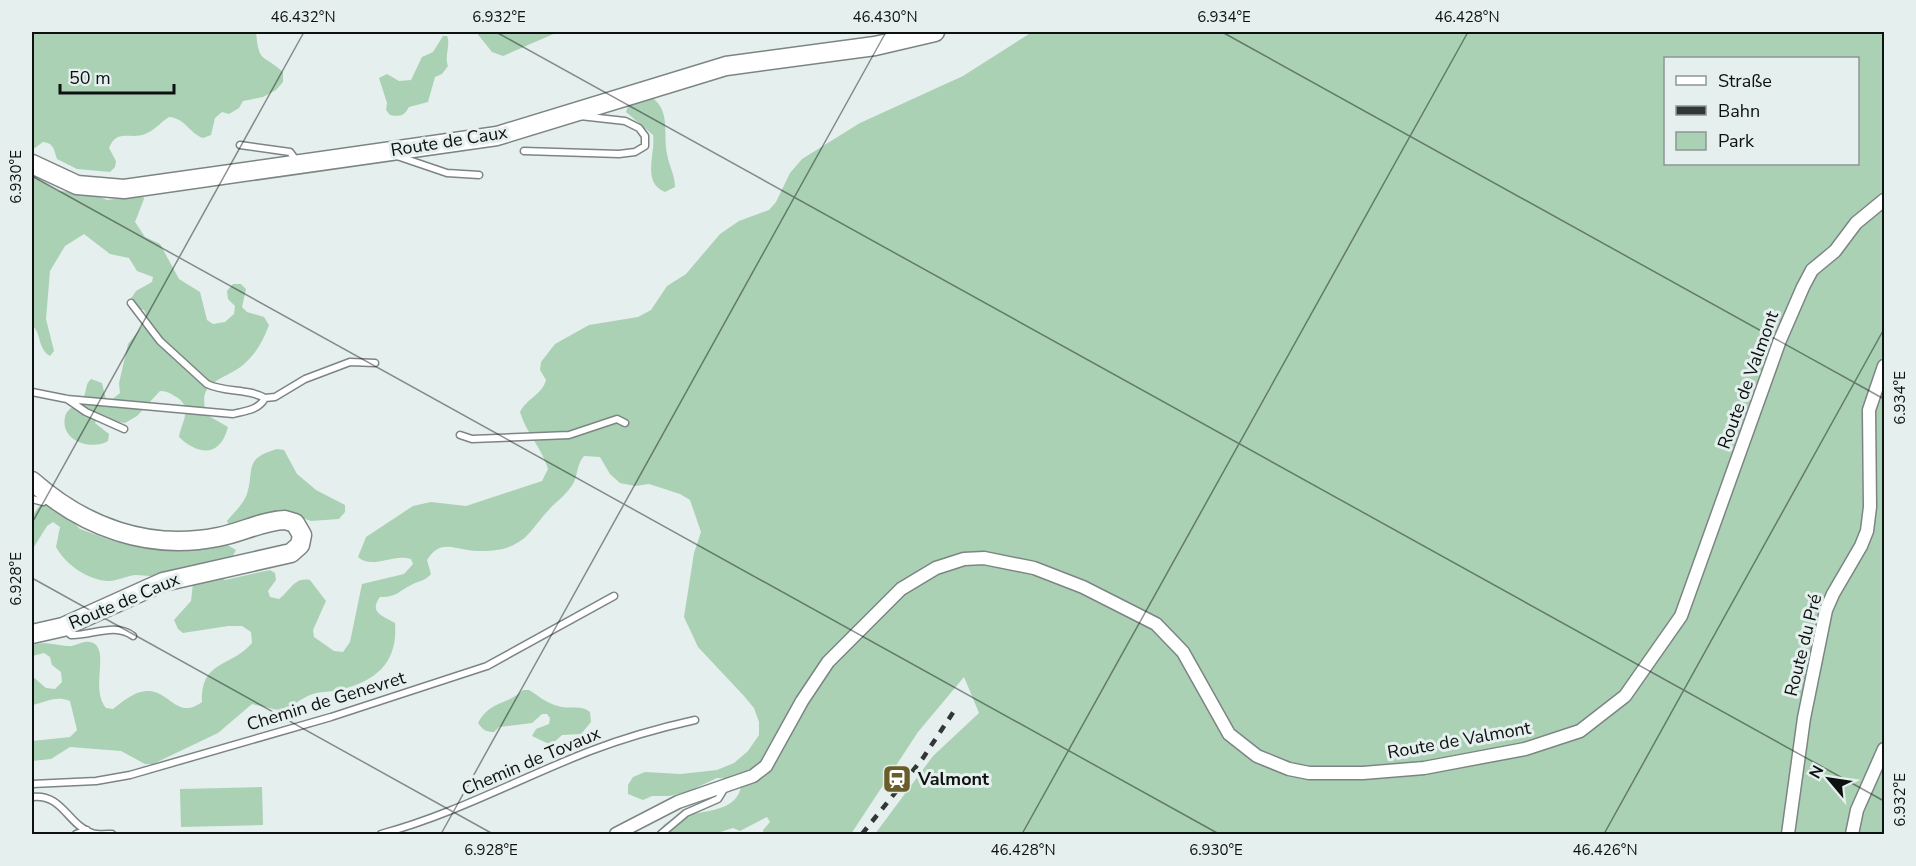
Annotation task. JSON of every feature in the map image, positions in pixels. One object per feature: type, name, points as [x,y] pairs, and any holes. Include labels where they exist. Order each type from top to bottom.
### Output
[{"type":"street","name":"Route de Caux","points":[[32,164],[77,185],[124,189],[497,136],[726,66],[875,46],[935,32]]},
{"type":"street","name":"Route de Valmont","points":[[616,834],[678,802],[753,776],[766,766],[815,679],[886,602],[928,572],[964,559],[984,558],[1034,568],[1083,587],[1156,624],[1184,652],[1229,734],[1257,756],[1289,769],[1309,772],[1363,773],[1424,768],[1526,749],[1580,731],[1625,696],[1685,608],[1780,340],[1812,270],[1835,251],[1866,213],[1884,200]]},
{"type":"street","name":"Route du Pré","points":[[1788,834],[1804,718],[1826,610],[1862,546],[1869,523],[1869,410],[1884,366]]},
{"type":"street","name":"Route de Caux","points":[[32,481],[50,496],[105,528],[145,539],[202,540],[285,519],[295,524],[302,535],[300,545],[291,553],[163,582],[63,627],[32,634]]},
{"type":"street","points":[[1851,834],[1857,810],[1884,749]]},
{"type":"lane","points":[[524,151],[619,154],[635,152],[645,146],[645,136],[632,125],[578,116],[576,112]]},
{"type":"lane","points":[[240,145],[290,152],[298,164]]},
{"type":"lane","points":[[394,150],[396,156],[431,169],[447,173],[478,175]]},
{"type":"lane","points":[[130,303],[160,341],[207,384],[230,391],[255,393],[265,399]]},
{"type":"lane","points":[[32,392],[68,399],[233,414],[258,408],[265,399],[275,397],[305,379],[350,362],[375,363]]},
{"type":"lane","points":[[68,399],[86,412],[124,429]]},
{"type":"lane","points":[[460,435],[472,439],[569,435],[617,419],[625,423]]},
{"type":"lane","points":[[32,499],[43,502],[50,496]]},
{"type":"lane","name":"Chemin de Genevret","points":[[32,784],[88,782],[130,775],[387,699],[487,666],[614,596]]},
{"type":"lane","points":[[63,627],[71,635],[122,631],[133,636]]},
{"type":"lane","name":"Chemin de Tovaux","points":[[381,834],[450,812],[614,742],[695,720]]},
{"type":"lane","points":[[661,834],[686,813],[718,799],[723,795],[726,786]]},
{"type":"lane","points":[[32,797],[40,796],[55,801],[87,830]]},
{"type":"lane","points":[[76,834],[87,830],[112,834]]},
{"type":"green space","points":[[32,32],[256,32],[260,54],[283,72],[283,82],[276,90],[263,97],[243,101],[239,108],[229,114],[222,112],[215,118],[211,135],[203,138],[198,136],[179,120],[169,117],[145,134],[116,138],[109,148],[116,161],[115,167],[110,172],[77,169],[57,159],[49,144],[43,142],[32,150]]},
{"type":"green space","points":[[476,32],[558,32],[503,56],[492,52]]},
{"type":"green space","points":[[1032,32],[1884,32],[1884,834],[875,834],[933,756],[979,713],[964,677],[918,732],[851,834],[764,834],[763,830],[770,822],[767,817],[740,831],[733,828],[714,834],[658,834],[665,824],[675,818],[715,810],[726,805],[736,798],[741,787],[734,779],[717,778],[687,792],[669,796],[652,796],[643,800],[628,794],[628,785],[633,777],[645,772],[681,774],[717,770],[734,763],[748,751],[759,735],[759,722],[754,708],[698,647],[684,617],[694,553],[701,532],[690,500],[680,494],[649,484],[635,486],[620,483],[610,474],[600,457],[584,456],[571,487],[521,540],[509,547],[495,550],[440,548],[427,560],[431,574],[427,578],[394,595],[380,597],[377,610],[382,616],[395,623],[393,648],[383,667],[366,680],[343,689],[310,695],[282,711],[252,704],[218,733],[153,764],[145,764],[121,751],[70,747],[51,759],[32,761],[32,741],[70,737],[77,730],[70,701],[55,699],[32,705],[32,676],[46,688],[55,689],[62,682],[61,672],[52,665],[50,657],[44,653],[32,656],[32,645],[45,643],[71,646],[90,642],[96,645],[100,660],[101,700],[106,708],[113,709],[133,695],[146,691],[161,695],[179,706],[193,707],[202,702],[203,688],[212,671],[252,643],[251,632],[242,626],[183,633],[178,629],[174,620],[191,601],[193,583],[136,575],[112,581],[86,575],[71,565],[56,547],[60,527],[53,522],[47,526],[32,550],[33,518],[35,512],[44,503],[61,509],[80,529],[116,542],[191,548],[213,547],[222,542],[236,550],[222,577],[225,580],[270,570],[275,573],[276,580],[268,591],[270,597],[279,599],[296,582],[310,580],[326,601],[313,630],[314,637],[334,651],[343,652],[350,642],[362,584],[404,574],[413,564],[411,559],[404,558],[376,562],[364,561],[358,557],[366,537],[413,506],[431,502],[466,506],[542,481],[548,469],[520,412],[544,385],[546,380],[540,370],[541,362],[555,344],[589,325],[638,317],[651,310],[667,286],[686,274],[720,234],[739,221],[769,210],[776,202],[790,173],[802,159],[860,123],[963,76]]},
{"type":"green space","points":[[443,36],[447,36],[448,40],[448,66],[442,74],[435,77],[428,102],[409,107],[401,115],[390,115],[386,110],[387,103],[379,78],[387,74],[399,81],[411,80],[422,57],[433,52]]},
{"type":"green space","points":[[651,97],[657,102],[664,115],[667,154],[675,183],[675,187],[665,192],[653,182],[651,175],[653,135],[626,112],[629,103]]},
{"type":"green space","points":[[32,175],[58,191],[91,193],[107,200],[143,195],[144,199],[135,222],[145,237],[160,244],[179,279],[200,292],[207,320],[213,324],[225,322],[234,314],[235,306],[228,299],[227,291],[233,284],[241,284],[246,289],[242,307],[247,312],[264,317],[269,325],[262,342],[252,356],[243,365],[208,388],[204,404],[207,415],[228,427],[220,444],[214,449],[201,450],[179,437],[185,407],[178,398],[163,391],[160,391],[137,416],[125,423],[97,418],[95,423],[109,434],[108,441],[101,444],[78,442],[67,432],[66,414],[82,399],[91,379],[102,383],[106,400],[110,401],[120,393],[119,383],[128,344],[148,319],[144,310],[132,307],[130,300],[136,291],[152,282],[153,277],[137,271],[129,258],[110,254],[84,234],[65,246],[50,271],[46,319],[54,351],[50,356],[46,353],[32,325]]},
{"type":"green space","points":[[277,449],[284,450],[297,474],[316,490],[345,505],[345,512],[339,519],[311,521],[300,517],[230,528],[227,521],[247,494],[252,466],[259,457]]},
{"type":"green space","points":[[523,690],[529,690],[554,705],[586,710],[590,712],[591,722],[581,734],[562,735],[551,745],[532,736],[536,729],[549,724],[550,718],[547,714],[542,714],[532,723],[499,727],[494,732],[483,729],[478,723],[488,710]]},
{"type":"green space","points":[[262,787],[263,825],[181,827],[180,789]]},
{"type":"railway","points":[[862,834],[923,758],[956,708]]},
{"type":"place","name":"Valmont","points":[[897,779]]}]
